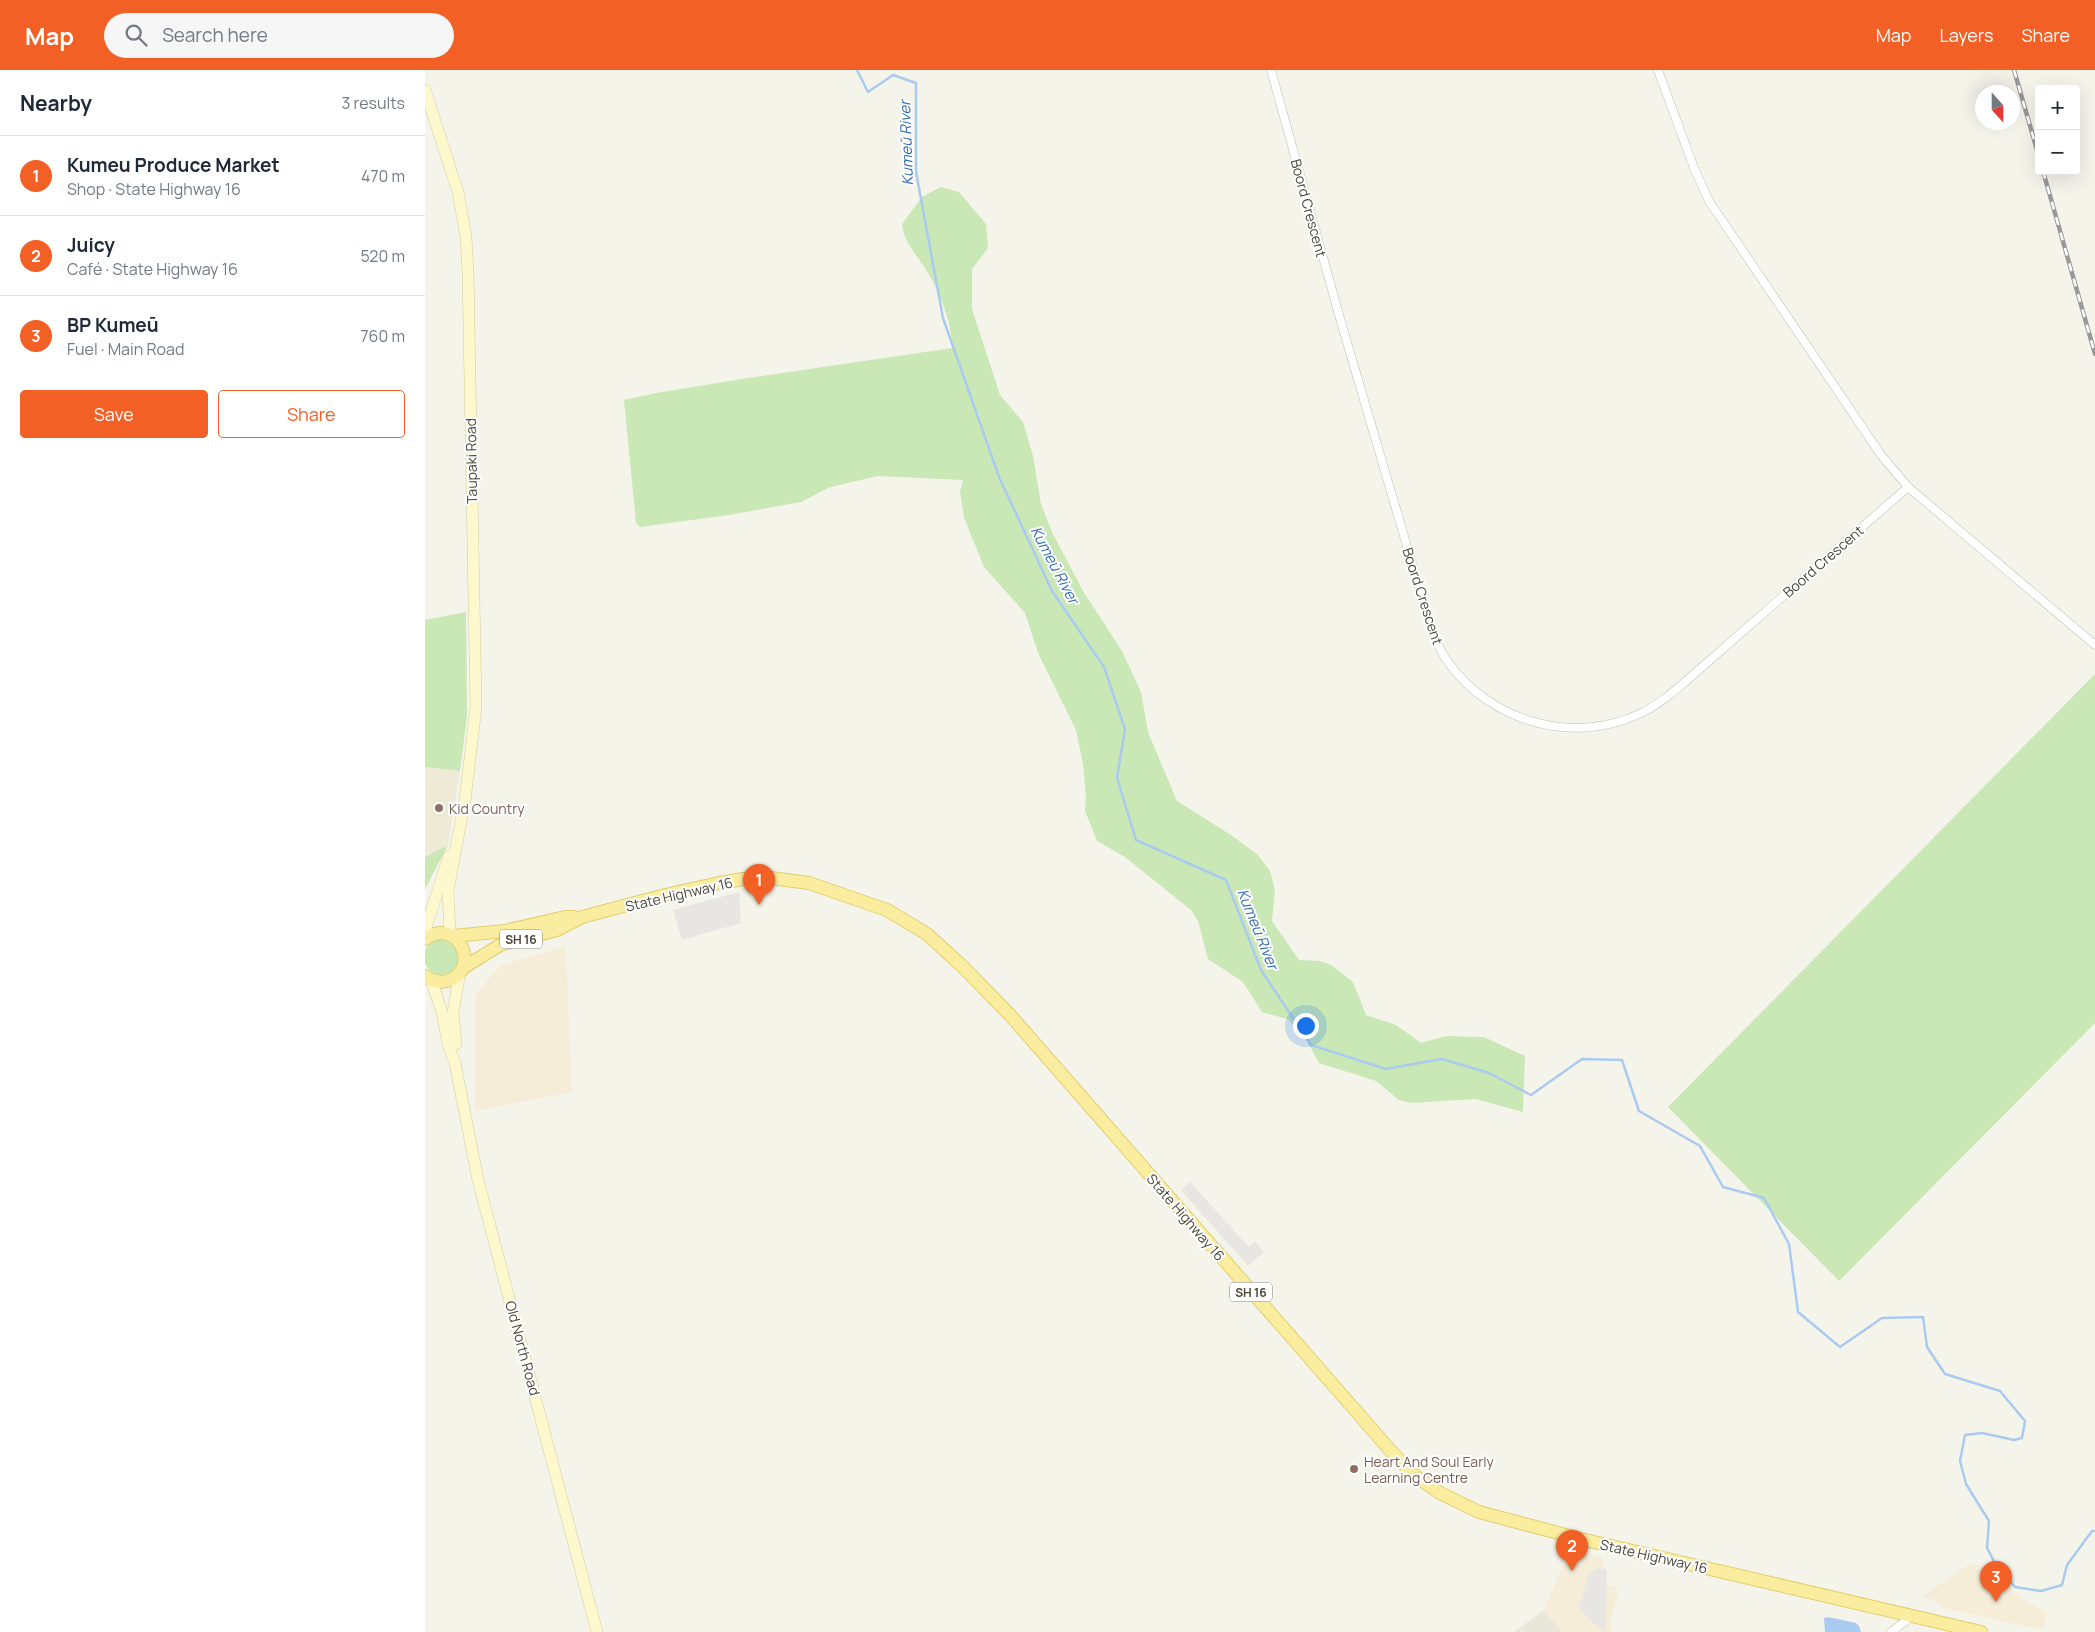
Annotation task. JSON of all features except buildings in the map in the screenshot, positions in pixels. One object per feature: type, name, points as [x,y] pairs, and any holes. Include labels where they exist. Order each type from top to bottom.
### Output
[{"type":"main road","name":"State Highway 16","points":[[462,970],[500,944],[557,930],[582,917],[665,895],[743,879],[771,878],[809,883],[887,910],[927,934],[963,967],[1010,1015],[1390,1450],[1414,1475],[1440,1494],[1479,1512],[1907,1615]]},
{"type":"main road","name":"State Highway 16","points":[[451,935],[505,931],[565,917],[582,917]]},
{"type":"main road","name":"SH 16","points":[[425,939],[436,934],[451,935]]},
{"type":"main road","points":[[451,935],[461,943],[464,950],[462,970]]},
{"type":"main road","name":"SH 16","points":[[427,978],[446,981],[454,978],[462,970]]},
{"type":"main road","name":"SH 16","points":[[1907,1615],[1981,1632]]},
{"type":"street","name":"Boord Crescent","points":[[1271,70],[1339,315],[1429,621],[1441,651],[1451,666],[1471,688],[1490,702],[1523,718],[1557,727],[1579,728],[1604,725],[1639,714],[1668,696],[1686,681],[1908,487]]},
{"type":"street","points":[[1659,70],[1699,179],[1715,211],[1881,455],[1908,487],[2095,645]]},
{"type":"street","name":"Taupaki Road","points":[[425,90],[458,192],[466,237],[468,264],[476,707],[465,800],[448,890],[451,935]]},
{"type":"street","name":"Taupaki Road","points":[[425,939],[431,911],[451,847],[457,836]]},
{"type":"street","name":"Old North Road","points":[[455,1062],[457,1054],[453,1013],[462,970]]},
{"type":"street","name":"Old North Road","points":[[427,978],[442,1012],[450,1050],[455,1062],[478,1180],[597,1632]]},
{"type":"street","points":[[1891,1632],[1905,1621],[1907,1615]]},
{"type":"shaded area","name":"Kid Country","points":[[425,767],[460,771],[448,845],[425,857]]},
{"type":"shaded area","points":[[739,892],[741,923],[682,940],[673,910]]},
{"type":"shaded area","points":[[566,946],[572,1092],[475,1111],[475,996],[499,966]]},
{"type":"shaded area","points":[[1190,1182],[1249,1247],[1255,1241],[1264,1252],[1248,1266],[1181,1190]]},
{"type":"shaded area","points":[[1569,1550],[1603,1558],[1603,1583],[1615,1586],[1618,1593],[1610,1623],[1612,1632],[1562,1632],[1544,1610]]},
{"type":"shaded area","points":[[1971,1563],[1994,1571],[2010,1590],[2027,1602],[2047,1612],[2043,1630],[1943,1608],[1933,1599],[1924,1598],[1924,1595]]},
{"type":"shaded area","points":[[1599,1568],[1607,1569],[1606,1631],[1594,1624],[1579,1608],[1589,1573]]},
{"type":"shaded area","points":[[1544,1610],[1562,1632],[1514,1632]]},
{"type":"green space","points":[[941,187],[959,192],[986,224],[988,248],[972,269],[972,309],[1000,395],[1023,422],[1033,456],[1041,504],[1052,532],[1083,591],[1122,651],[1141,692],[1148,732],[1177,801],[1231,835],[1258,855],[1270,871],[1275,890],[1272,921],[1299,960],[1320,961],[1331,965],[1353,982],[1366,1015],[1396,1025],[1421,1043],[1446,1036],[1484,1037],[1525,1056],[1523,1112],[1476,1099],[1411,1103],[1399,1100],[1376,1081],[1319,1063],[1305,1037],[1287,1019],[1262,1012],[1243,982],[1208,959],[1198,921],[1191,910],[1125,857],[1097,841],[1085,811],[1086,797],[1083,764],[1076,730],[1038,653],[1025,613],[984,567],[964,518],[960,492],[963,480],[878,476],[830,487],[801,502],[729,515],[640,527],[636,523],[624,400],[748,378],[952,348],[948,321],[942,303],[931,278],[906,239],[902,224],[922,197]]},
{"type":"green space","points":[[466,612],[467,716],[460,771],[425,767],[425,620]]},
{"type":"green space","points":[[2095,674],[2095,1023],[1839,1281],[1668,1107]]},
{"type":"green space","points":[[448,845],[425,889],[425,857]]},
{"type":"green space","points":[[442,939],[449,940],[455,944],[459,950],[459,964],[455,970],[449,974],[442,975],[435,974],[429,970],[425,964],[424,957],[425,950],[429,944],[435,940]]},
{"type":"water","points":[[1828,1617],[1856,1623],[1861,1632],[1825,1632],[1824,1618]]},
{"type":"waterway","name":"Kumeū River","points":[[857,70],[868,92],[893,75],[916,83],[916,172],[943,318],[999,477],[1052,591],[1104,667],[1125,729],[1117,778],[1136,840],[1226,880],[1261,970],[1311,1045],[1386,1069],[1442,1059],[1489,1073],[1531,1095],[1582,1059],[1622,1060],[1639,1111],[1700,1146],[1723,1187],[1764,1198],[1789,1244],[1798,1312],[1840,1347],[1882,1318],[1923,1317],[1927,1347],[1945,1374],[2000,1391],[2025,1421],[2022,1438],[2014,1440],[1982,1433],[1965,1435],[1960,1461],[1966,1484],[1989,1521],[1987,1548],[1995,1563],[2015,1587],[2041,1591],[2062,1585],[2067,1565],[2092,1531],[2095,1531]]},
{"type":"railway","points":[[2014,70],[2035,143]]},
{"type":"railway","points":[[2044,175],[2095,354]]},
{"type":"place","name":"Kid Country","points":[[439,808]]},
{"type":"place","name":"Kumeu Produce Market","points":[[759,905]]},
{"type":"place","name":"Heart And Soul Early Learning Centre","points":[[1354,1469]]},
{"type":"place","name":"Juicy","points":[[1572,1571]]},
{"type":"place","name":"BP Kumeū","points":[[1996,1602]]}]
